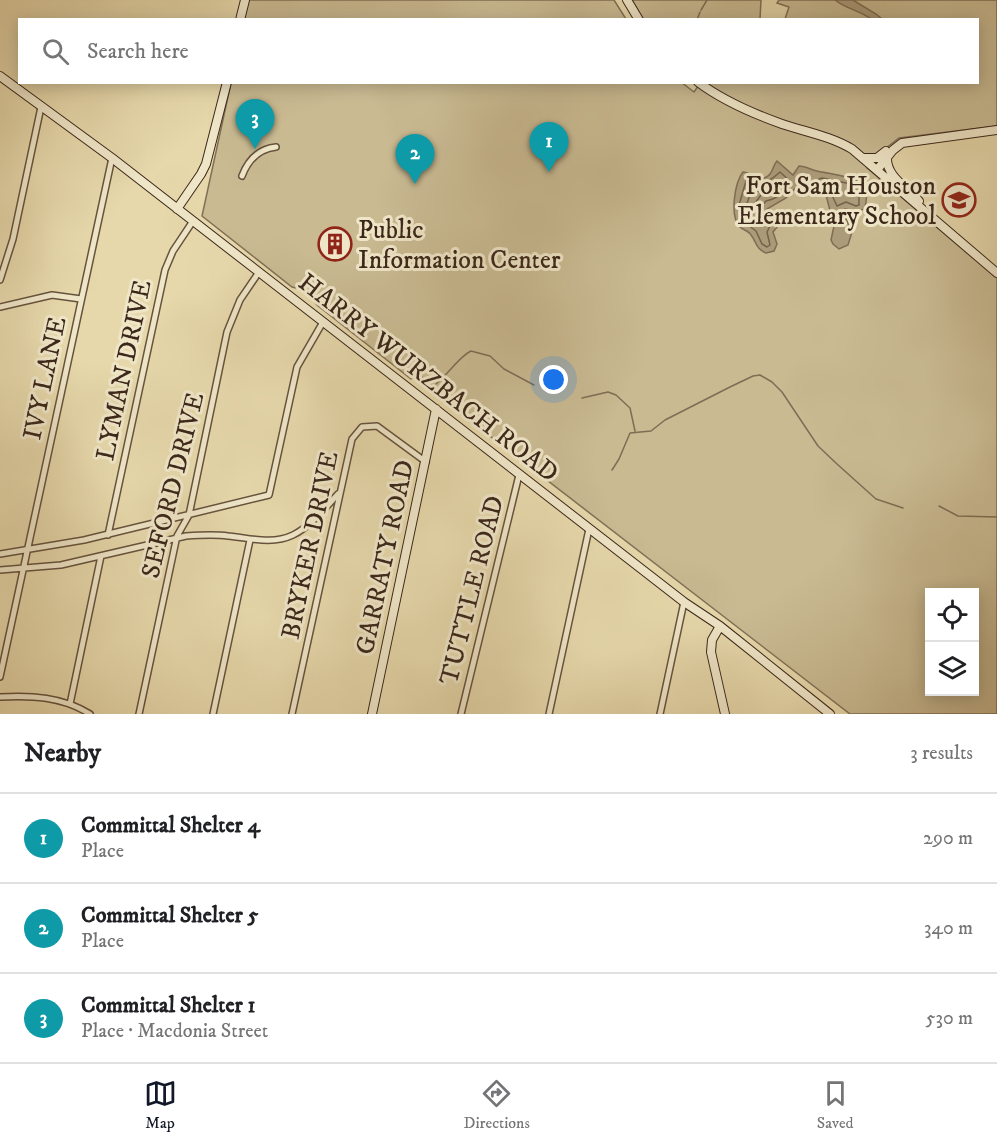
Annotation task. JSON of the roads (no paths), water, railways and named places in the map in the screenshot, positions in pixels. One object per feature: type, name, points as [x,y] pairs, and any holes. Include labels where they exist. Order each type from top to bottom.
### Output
[{"type":"street","points":[[240,18],[245,0]]},
{"type":"street","points":[[627,0],[638,18]]},
{"type":"street","name":"HARRY WURZBACH ROAD","points":[[0,76],[112,158],[589,529],[684,602],[720,626],[830,714]]},
{"type":"street","points":[[177,209],[206,164],[226,84]]},
{"type":"street","points":[[701,84],[725,99],[758,114],[839,142],[863,158],[997,273]]},
{"type":"street","points":[[0,280],[13,239],[41,107]]},
{"type":"street","points":[[877,170],[898,146],[917,140],[997,130]]},
{"type":"street","points":[[863,158],[879,157],[893,143],[901,139],[917,140]]},
{"type":"street","points":[[242,176],[248,162],[254,156],[265,149],[276,147]]},
{"type":"street","points":[[887,156],[889,172],[913,194],[928,215]]},
{"type":"street","name":"IVY LANE","points":[[0,677],[112,158]]},
{"type":"street","name":"LYMAN DRIVE","points":[[108,535],[165,270],[173,251],[193,221]]},
{"type":"street","name":"SEFORD DRIVE","points":[[139,714],[177,538],[189,515],[228,332],[240,300],[259,272]]},
{"type":"street","points":[[0,307],[52,295],[81,299]]},
{"type":"street","points":[[0,554],[108,535],[270,495],[297,367],[323,322]]},
{"type":"street","name":"GARRATY ROAD","points":[[372,714],[436,410]]},
{"type":"street","name":"BRYKER DRIVE","points":[[292,714],[351,441],[362,428],[371,425],[383,428],[426,463]]},
{"type":"street","name":"TUTTLE ROAD","points":[[461,714],[519,475]]},
{"type":"street","points":[[0,570],[61,565],[177,538],[207,534],[250,540],[275,540],[292,535],[305,527],[339,493]]},
{"type":"street","points":[[549,714],[589,529]]},
{"type":"street","points":[[213,714],[250,540]]},
{"type":"street","points":[[70,704],[101,556]]},
{"type":"street","points":[[660,714],[684,602]]},
{"type":"street","points":[[720,626],[710,645],[725,714]]},
{"type":"street","points":[[0,697],[23,695],[70,704],[90,714]]},
{"type":"water","points":[[835,0],[853,0],[881,18],[869,18]]},
{"type":"water","points":[[777,161],[793,175],[799,166],[802,166],[844,176],[860,183],[865,189],[867,198],[864,209],[857,212],[845,209],[852,232],[848,245],[839,249],[833,244],[831,240],[834,226],[826,195],[803,181],[786,198],[767,209],[769,213],[780,214],[783,220],[773,232],[777,244],[774,251],[766,253],[758,248],[750,234],[740,227],[734,207],[740,177],[743,172],[746,172],[760,178],[767,177]]},
{"type":"waterway","points":[[701,10],[707,0]]},
{"type":"waterway","points":[[698,18],[700,12]]},
{"type":"waterway","points":[[436,384],[471,351],[490,356],[504,369],[534,385]]},
{"type":"waterway","points":[[612,470],[630,433],[651,431],[665,420],[753,376],[760,375],[782,392],[818,446],[837,464],[876,499],[903,508]]},
{"type":"waterway","points":[[582,398],[608,392],[616,395],[630,408],[635,431]]},
{"type":"waterway","points":[[939,506],[958,516],[997,517]]},
{"type":"place","name":"Committal Shelter 1","points":[[255,149]]},
{"type":"place","name":"Committal Shelter 4","points":[[549,172]]},
{"type":"place","name":"Committal Shelter 5","points":[[415,184]]},
{"type":"place","name":"Fort Sam Houston Elementary School","points":[[959,200]]},
{"type":"place","name":"Public Information Center","points":[[335,244]]}]
